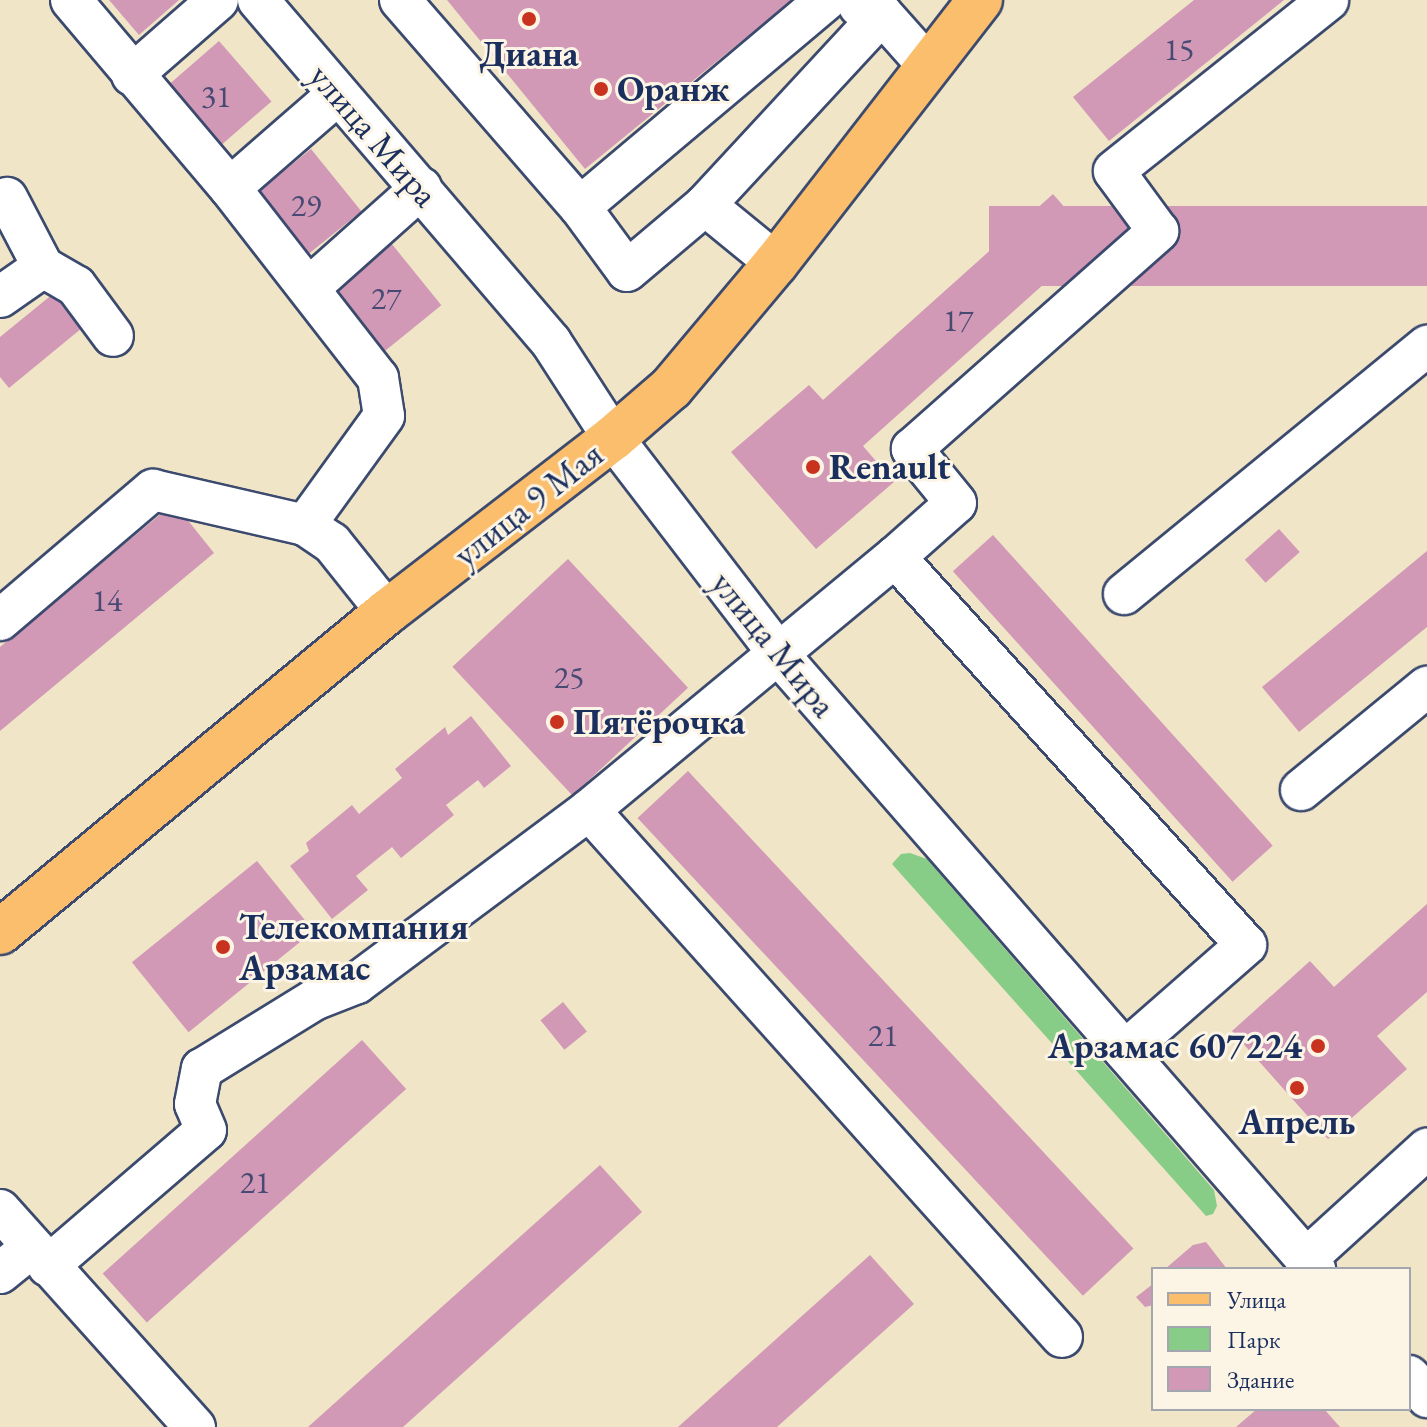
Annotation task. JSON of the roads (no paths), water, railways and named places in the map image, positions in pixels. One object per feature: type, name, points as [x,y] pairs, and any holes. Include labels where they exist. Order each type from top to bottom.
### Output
[{"type":"main road","name":"улица 9 Мая","points":[[0,932],[387,612],[613,438],[671,388],[776,263],[980,0]]},
{"type":"street","points":[[71,0],[230,188],[378,378],[384,416],[305,525]]},
{"type":"street","points":[[132,75],[218,0]]},
{"type":"street","name":"улица Мира","points":[[258,0],[551,342],[613,438],[780,656],[1310,1264]]},
{"type":"street","points":[[400,0],[580,207],[627,271],[705,205],[882,14]]},
{"type":"street","points":[[580,207],[826,0]]},
{"type":"street","points":[[844,0],[882,14],[929,67]]},
{"type":"street","points":[[0,1273],[40,1256],[206,1130],[195,1104],[202,1069],[314,1000],[357,983],[589,810],[780,656],[956,503],[912,449],[1158,231],[1114,171],[1328,0]]},
{"type":"street","points":[[230,188],[338,94]]},
{"type":"street","points":[[310,287],[421,188]]},
{"type":"street","points":[[7,198],[43,267],[76,286],[113,336]]},
{"type":"street","points":[[705,205],[776,263]]},
{"type":"street","points":[[0,297],[43,267]]},
{"type":"street","points":[[1124,594],[1427,346]]},
{"type":"street","points":[[0,620],[153,490],[305,525],[332,543],[387,612]]},
{"type":"street","points":[[895,557],[1246,945],[1125,1051]]},
{"type":"street","points":[[1301,790],[1427,687]]},
{"type":"street","points":[[589,810],[1062,1337]]},
{"type":"street","points":[[1310,1264],[1427,1149]]},
{"type":"street","points":[[0,1210],[195,1427]]},
{"type":"street","points":[[1411,1378],[1427,1397]]},
{"type":"place","name":"Диана","points":[[529,19]]},
{"type":"place","name":"Оранж","points":[[601,89]]},
{"type":"place","name":"Renault","points":[[813,467]]},
{"type":"place","name":"Пятёрочка","points":[[557,722]]},
{"type":"place","name":"Телекомпания Арзамас","points":[[223,947]]},
{"type":"place","name":"Арзамас 607224","points":[[1318,1046]]},
{"type":"place","name":"Апрель","points":[[1297,1088]]}]
